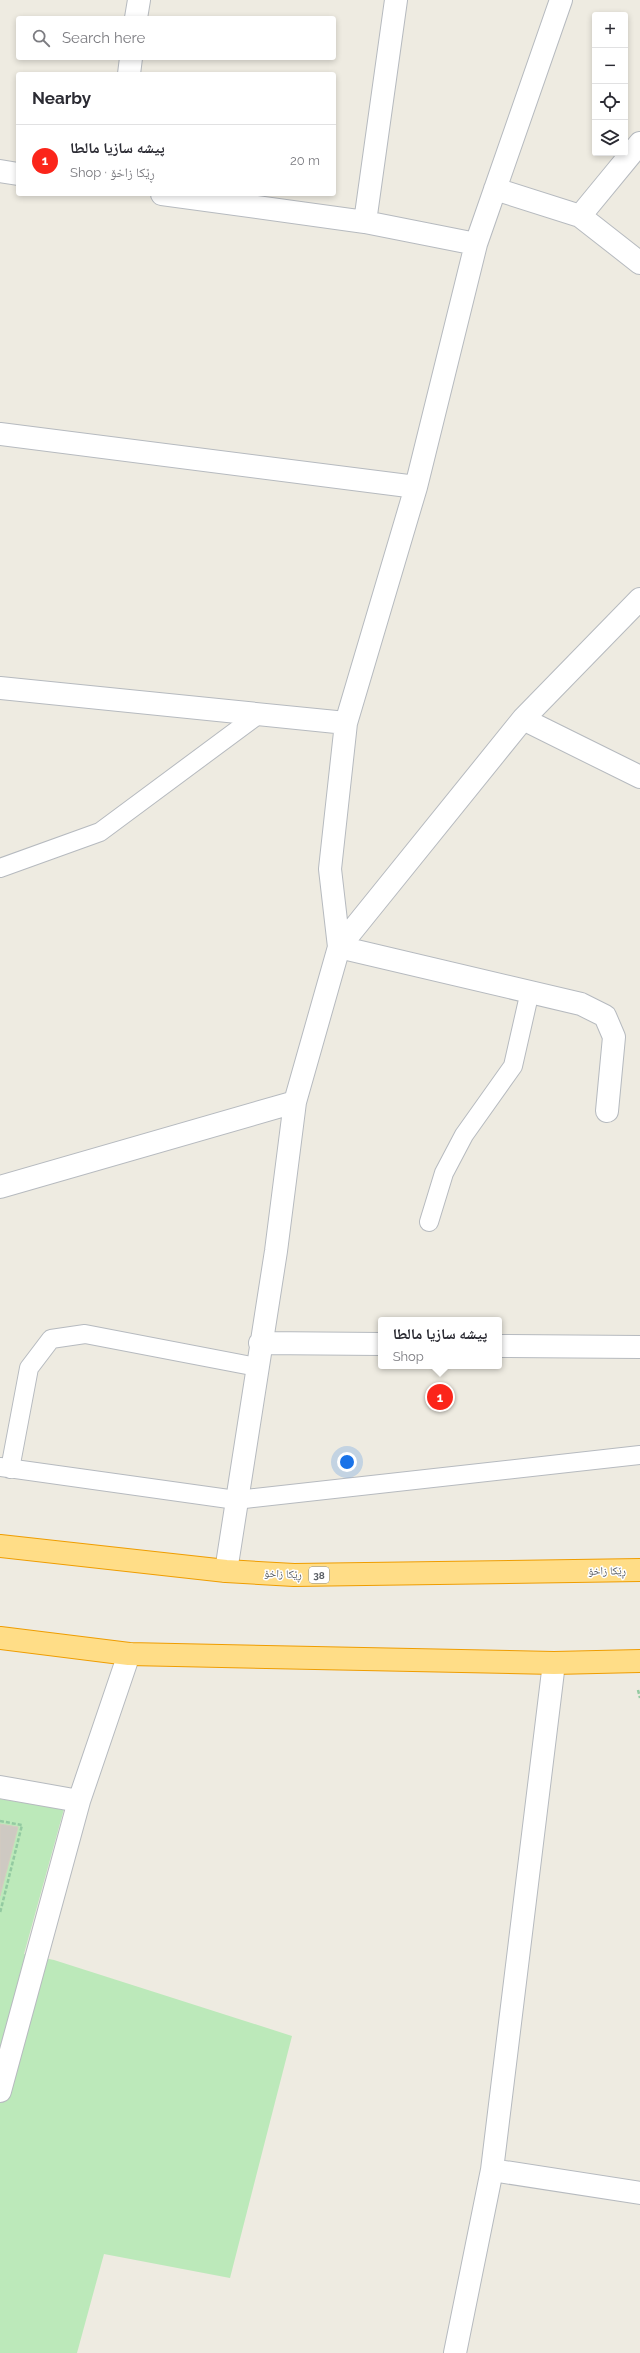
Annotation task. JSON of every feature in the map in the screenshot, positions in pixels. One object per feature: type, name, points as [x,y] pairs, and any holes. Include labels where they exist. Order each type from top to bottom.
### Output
[{"type":"highway","name":"ڕێکا زاخۆ","points":[[0,1546],[226,1571],[294,1576],[640,1570]]},
{"type":"highway","points":[[0,1638],[129,1654],[554,1663],[640,1660]]},
{"type":"street","points":[[136,16],[139,0]]},
{"type":"street","points":[[365,222],[396,0]]},
{"type":"street","points":[[226,1571],[260,1343],[276,1252],[295,1102],[339,947],[330,869],[346,723],[416,487],[476,244],[561,0]]},
{"type":"street","points":[[129,72],[131,60]]},
{"type":"street","points":[[580,216],[640,143]]},
{"type":"street","points":[[0,171],[16,174]]},
{"type":"street","points":[[495,189],[580,216],[640,263]]},
{"type":"street","points":[[176,196],[365,222],[476,244]]},
{"type":"street","points":[[0,434],[416,487]]},
{"type":"street","points":[[339,947],[523,719],[640,599]]},
{"type":"street","points":[[0,688],[346,723]]},
{"type":"street","points":[[523,719],[640,777]]},
{"type":"street","points":[[339,947],[581,1004],[605,1016],[614,1037],[607,1111]]},
{"type":"street","points":[[0,1187],[295,1102]]},
{"type":"street","points":[[260,1343],[378,1344]]},
{"type":"street","points":[[502,1346],[640,1347]]},
{"type":"street","points":[[0,2091],[79,1801],[129,1654]]},
{"type":"street","points":[[455,2353],[492,2170],[554,1663]]},
{"type":"street","points":[[0,1787],[79,1801]]},
{"type":"street","points":[[492,2170],[640,2193]]},
{"type":"lane","points":[[0,868],[100,832],[259,714]]},
{"type":"lane","points":[[429,1222],[444,1173],[464,1135],[513,1066],[530,991]]},
{"type":"lane","points":[[257,1367],[85,1334],[51,1339],[29,1368],[5,1468],[236,1500],[640,1455]]},
{"type":"path","points":[[0,1821],[22,1825],[0,1913]]},
{"type":"green space","points":[[0,1799],[64,1809],[24,1954],[54,1960],[292,2036],[230,2278],[104,2254],[77,2353],[0,2353]]},
{"type":"building","points":[[0,1824],[18,1827],[0,1896]]},
{"type":"place","name":"پيشه سازيا مالطا","points":[[440,1397]]}]
